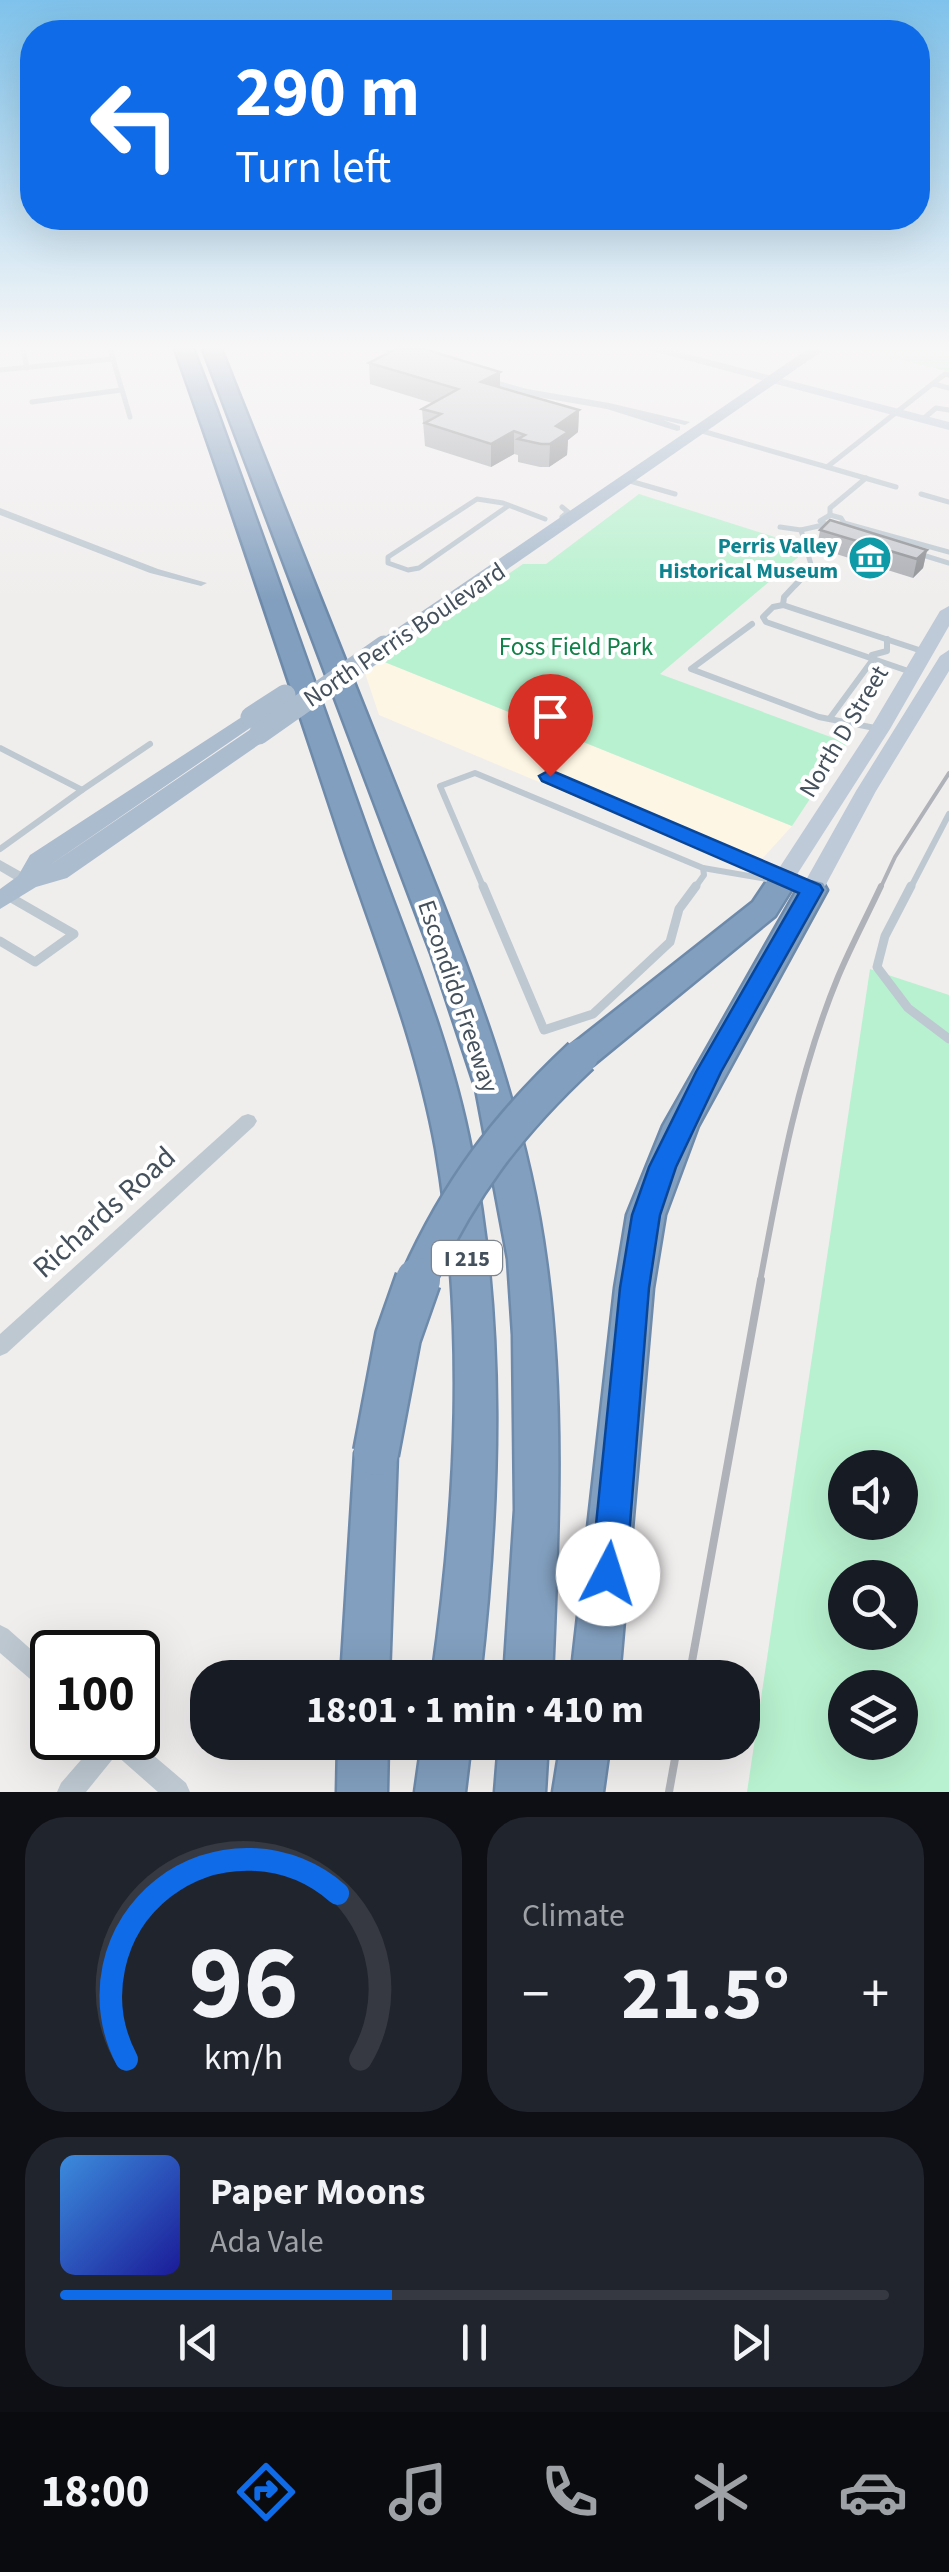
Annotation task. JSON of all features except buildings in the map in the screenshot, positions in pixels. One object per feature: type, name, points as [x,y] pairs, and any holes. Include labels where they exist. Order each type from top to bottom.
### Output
[{"type":"highway","name":"Escondido Freeway","points":[[215,433],[430,1045],[454,1151],[471,1296],[476,1386],[472,1520],[458,1660]]},
{"type":"highway","name":"Escondido Freeway","points":[[244,433],[447,953],[493,1089],[527,1259],[533,1335],[537,1510],[529,1660]]},
{"type":"highway","points":[[366,1660],[376,1453],[394,1350],[411,1290],[453,1204],[504,1131],[542,1089],[797,885]]},
{"type":"highway","points":[[597,1660],[634,1288],[646,1215],[662,1167],[797,885]]},
{"type":"highway","points":[[362,1792],[363,1760]]},
{"type":"highway","points":[[440,1792],[444,1760]]},
{"type":"highway","points":[[520,1792],[523,1760]]},
{"type":"highway","points":[[578,1792],[583,1760]]},
{"type":"main road","name":"North Perris Boulevard","points":[[12,893],[58,872],[545,519],[679,433]]},
{"type":"main road","name":"North Perris Boulevard","points":[[380,640],[528,550],[630,480],[682,433]]},
{"type":"main road","name":"North D Street","points":[[797,885],[891,732],[912,672],[949,611]]},
{"type":"main road","name":"North D Street","points":[[797,885],[891,732],[949,656]]},
{"type":"street","points":[[0,512],[154,571],[201,582]]},
{"type":"street","points":[[0,866],[12,893]]},
{"type":"street","name":"Richards Road","points":[[0,1346],[248,1121]]},
{"type":"street","points":[[0,1636],[30,1663]]},
{"type":"street","points":[[70,1792],[97,1760]]},
{"type":"street","points":[[140,1760],[176,1792]]},
{"type":"lane","points":[[708,433],[896,487]]},
{"type":"lane","points":[[827,467],[871,433]]},
{"type":"lane","points":[[830,515],[830,508],[866,478]]},
{"type":"lane","points":[[630,480],[676,494]]},
{"type":"lane","points":[[921,494],[949,502]]},
{"type":"lane","points":[[508,506],[418,568],[408,570],[388,563],[388,557],[477,500],[508,506],[545,519]]},
{"type":"lane","points":[[528,550],[530,539],[568,512],[562,507]]},
{"type":"lane","points":[[844,523],[830,515],[820,518],[827,526],[874,542]]},
{"type":"lane","points":[[780,527],[802,530],[844,523],[949,552]]},
{"type":"lane","points":[[784,605],[784,597],[812,568],[802,530]]},
{"type":"lane","points":[[912,552],[949,563]]},
{"type":"lane","points":[[912,672],[766,622],[765,612],[784,605],[925,652]]},
{"type":"lane","points":[[752,624],[691,669],[830,718],[891,732]]},
{"type":"lane","points":[[830,718],[871,657],[887,651],[887,639]]},
{"type":"lane","points":[[0,849],[150,744]]},
{"type":"lane","points":[[0,748],[82,790]]},
{"type":"lane","points":[[703,868],[704,875],[679,910],[670,942],[593,1014],[544,1030],[440,786],[475,773],[703,868],[717,865],[759,882],[797,885]]},
{"type":"lane","points":[[550,776],[769,868],[797,885]]},
{"type":"lane","points":[[949,814],[885,936],[877,967],[890,990],[922,1024],[949,1039]]},
{"type":"lane","points":[[717,865],[729,852]]},
{"type":"lane","points":[[0,941],[35,962],[74,934],[12,893]]},
{"type":"shaded area","points":[[382,661],[792,826],[751,871],[379,715],[365,673]]},
{"type":"green space","name":"Foss Field Park","points":[[639,494],[809,548],[660,674],[847,743],[792,826],[382,661],[523,564],[546,564]]},
{"type":"green space","points":[[870,969],[949,995],[949,1792],[747,1792],[752,1760],[760,1760],[760,1705]]},
{"type":"railway","points":[[880,889],[895,857],[949,773]]},
{"type":"railway","points":[[760,1282],[782,1166],[812,1051],[838,977],[881,886]]},
{"type":"railway","points":[[692,1660],[761,1280]]},
{"type":"railway","points":[[669,1792],[675,1760]]},
{"type":"place","name":"Perris Valley Historical Museum","points":[[870,558]]},
{"type":"route","points":[[550,776],[769,868],[783,879],[812,890],[708,1072],[662,1167],[646,1215],[634,1288],[608,1574]]}]
